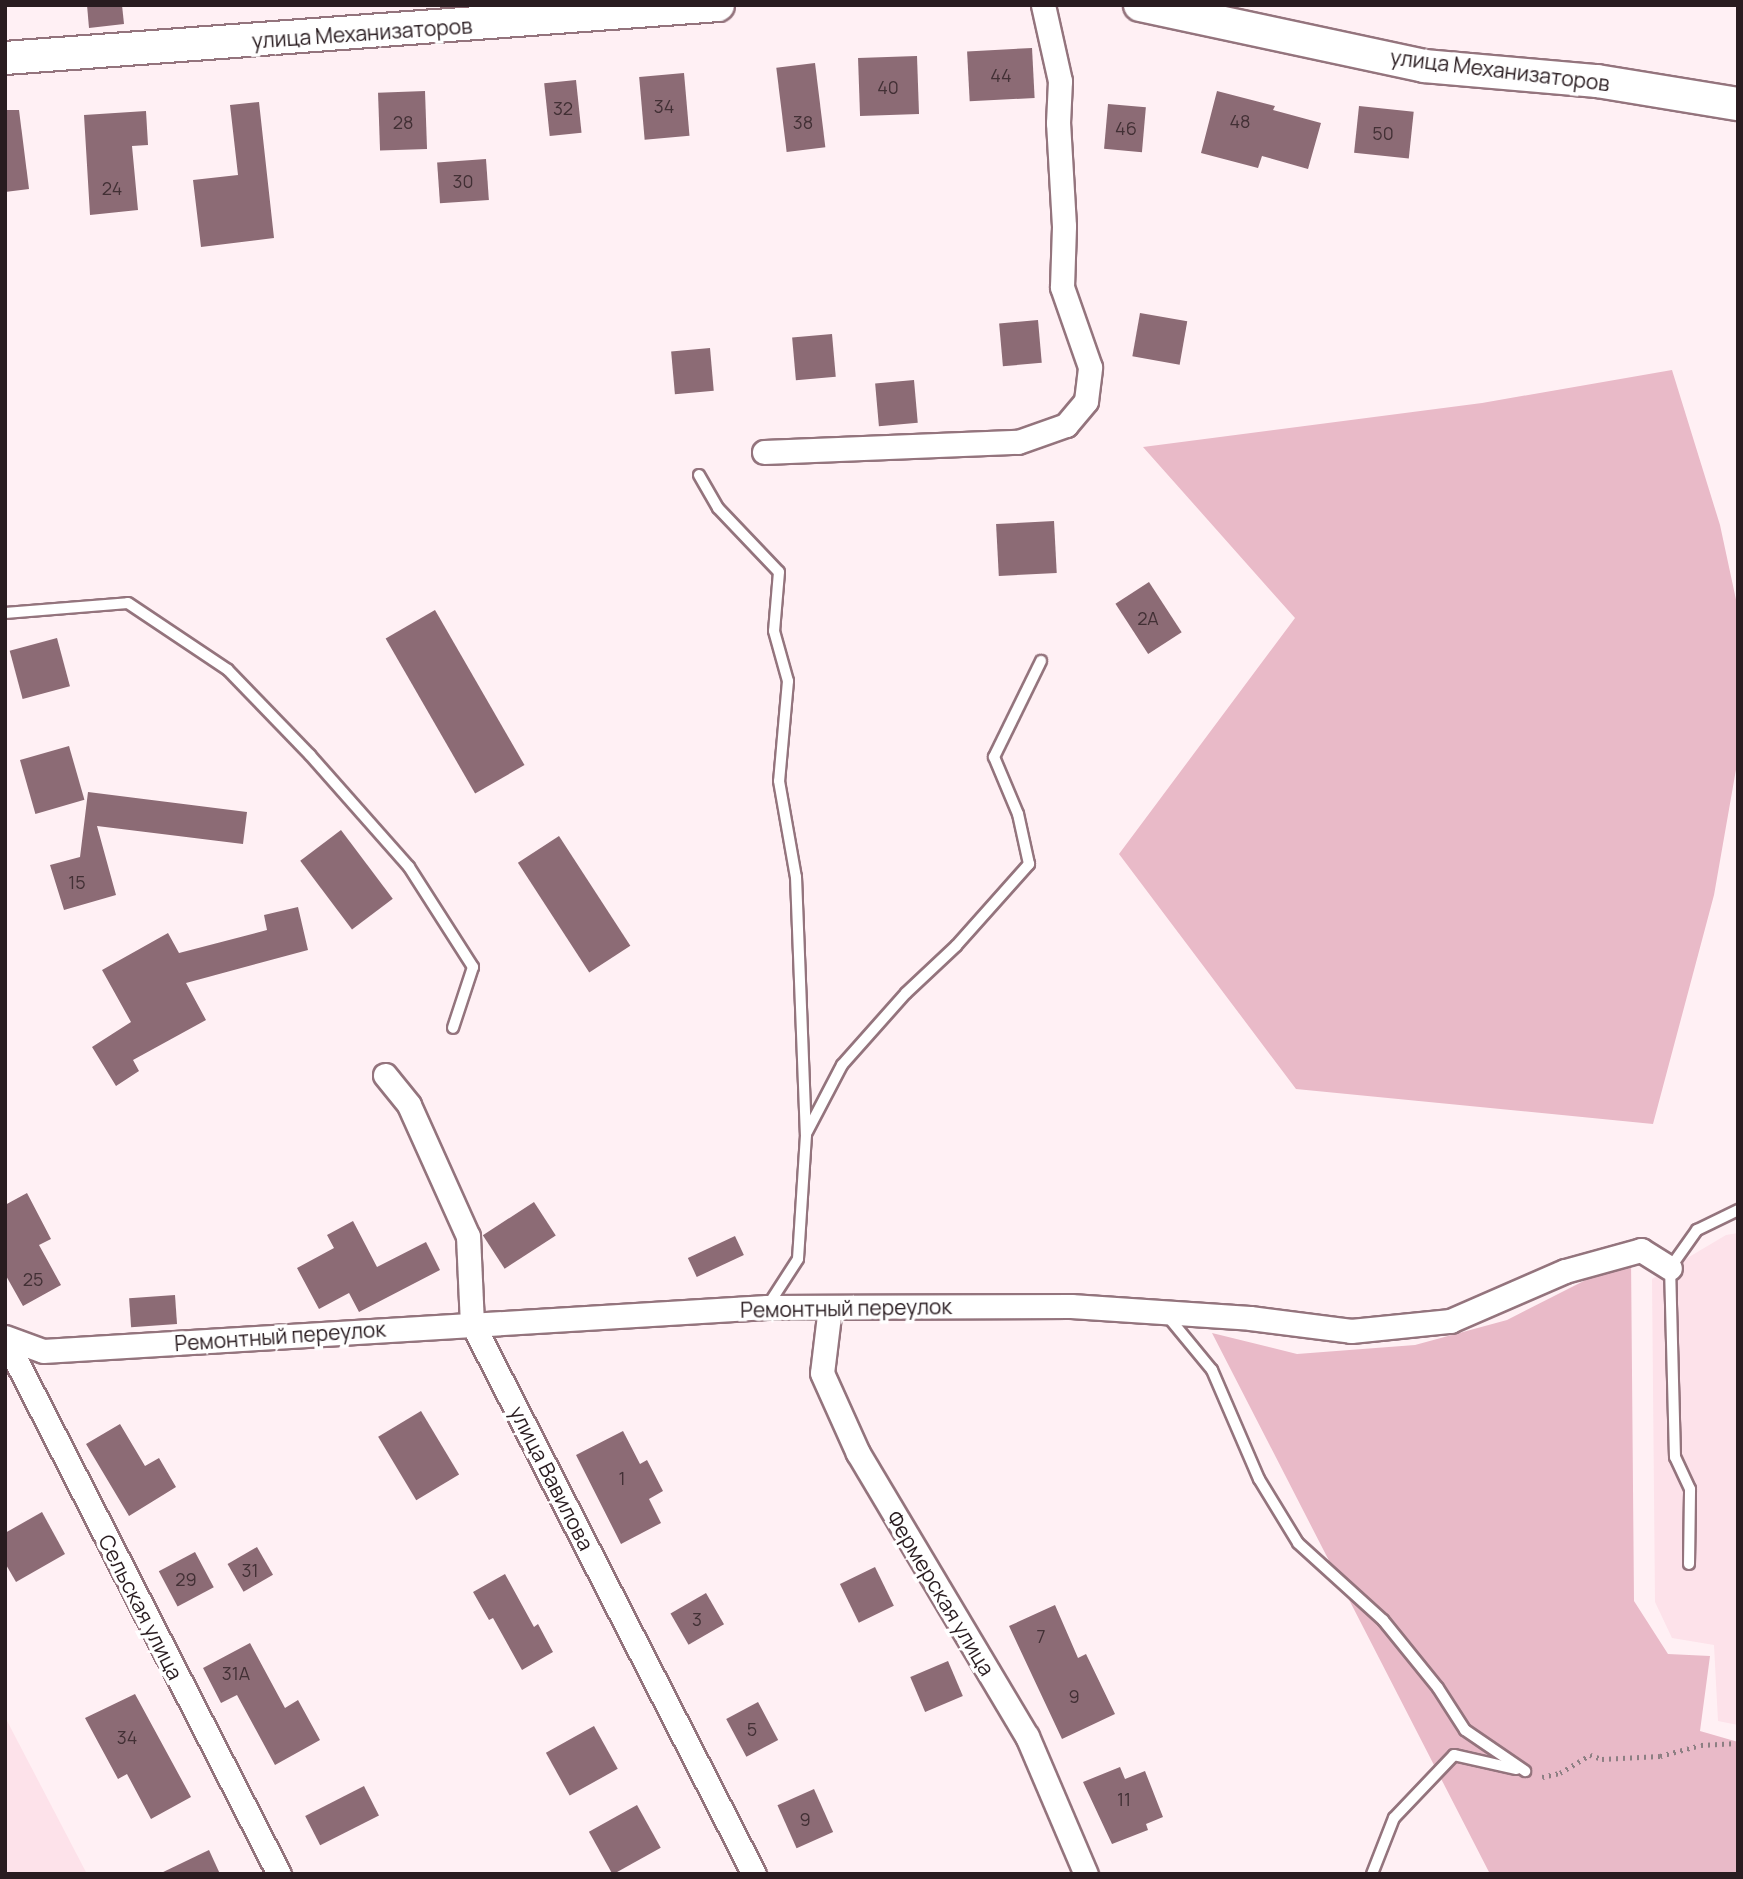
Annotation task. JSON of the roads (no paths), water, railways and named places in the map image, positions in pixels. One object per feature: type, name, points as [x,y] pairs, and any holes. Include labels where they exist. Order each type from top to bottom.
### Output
[{"type":"street","name":"улица Механизаторов","points":[[5,58],[718,5]]},
{"type":"street","points":[[764,452],[1018,442],[1066,425],[1086,401],[1090,367],[1062,288],[1064,226],[1058,123],[1059,81],[1042,5]]},
{"type":"street","name":"улица Механизаторов","points":[[1140,5],[1424,66],[1597,80],[1737,102]]},
{"type":"street","name":"улица Вавилова","points":[[385,1075],[409,1105],[468,1236],[472,1323],[754,1874]]},
{"type":"street","name":"Ремонтный переулок","points":[[5,1338],[43,1351],[767,1307],[1071,1306],[1250,1318],[1351,1331],[1450,1321],[1565,1271],[1641,1250],[1670,1268]]},
{"type":"street","name":"Фермерская улица","points":[[830,1307],[822,1373],[842,1419],[858,1453],[1027,1736],[1086,1874]]},
{"type":"street","name":"Сельская улица","points":[[5,1338],[279,1874]]},
{"type":"lane","points":[[699,475],[718,508],[779,572],[774,631],[788,681],[779,782],[796,877],[806,1135],[798,1259],[767,1307]]},
{"type":"lane","points":[[5,613],[128,603],[228,670],[310,755],[408,867],[466,956],[472,967],[453,1028]]},
{"type":"lane","points":[[806,1135],[842,1065],[906,993],[956,946],[1029,864],[1018,814],[994,757],[1041,661]]},
{"type":"lane","points":[[1689,1564],[1690,1489],[1675,1457],[1670,1268],[1697,1230],[1738,1210]]},
{"type":"lane","points":[[1163,1312],[1212,1370],[1259,1479],[1298,1543],[1383,1620],[1438,1688],[1465,1730],[1525,1771],[1454,1755],[1394,1818],[1372,1874]]}]
